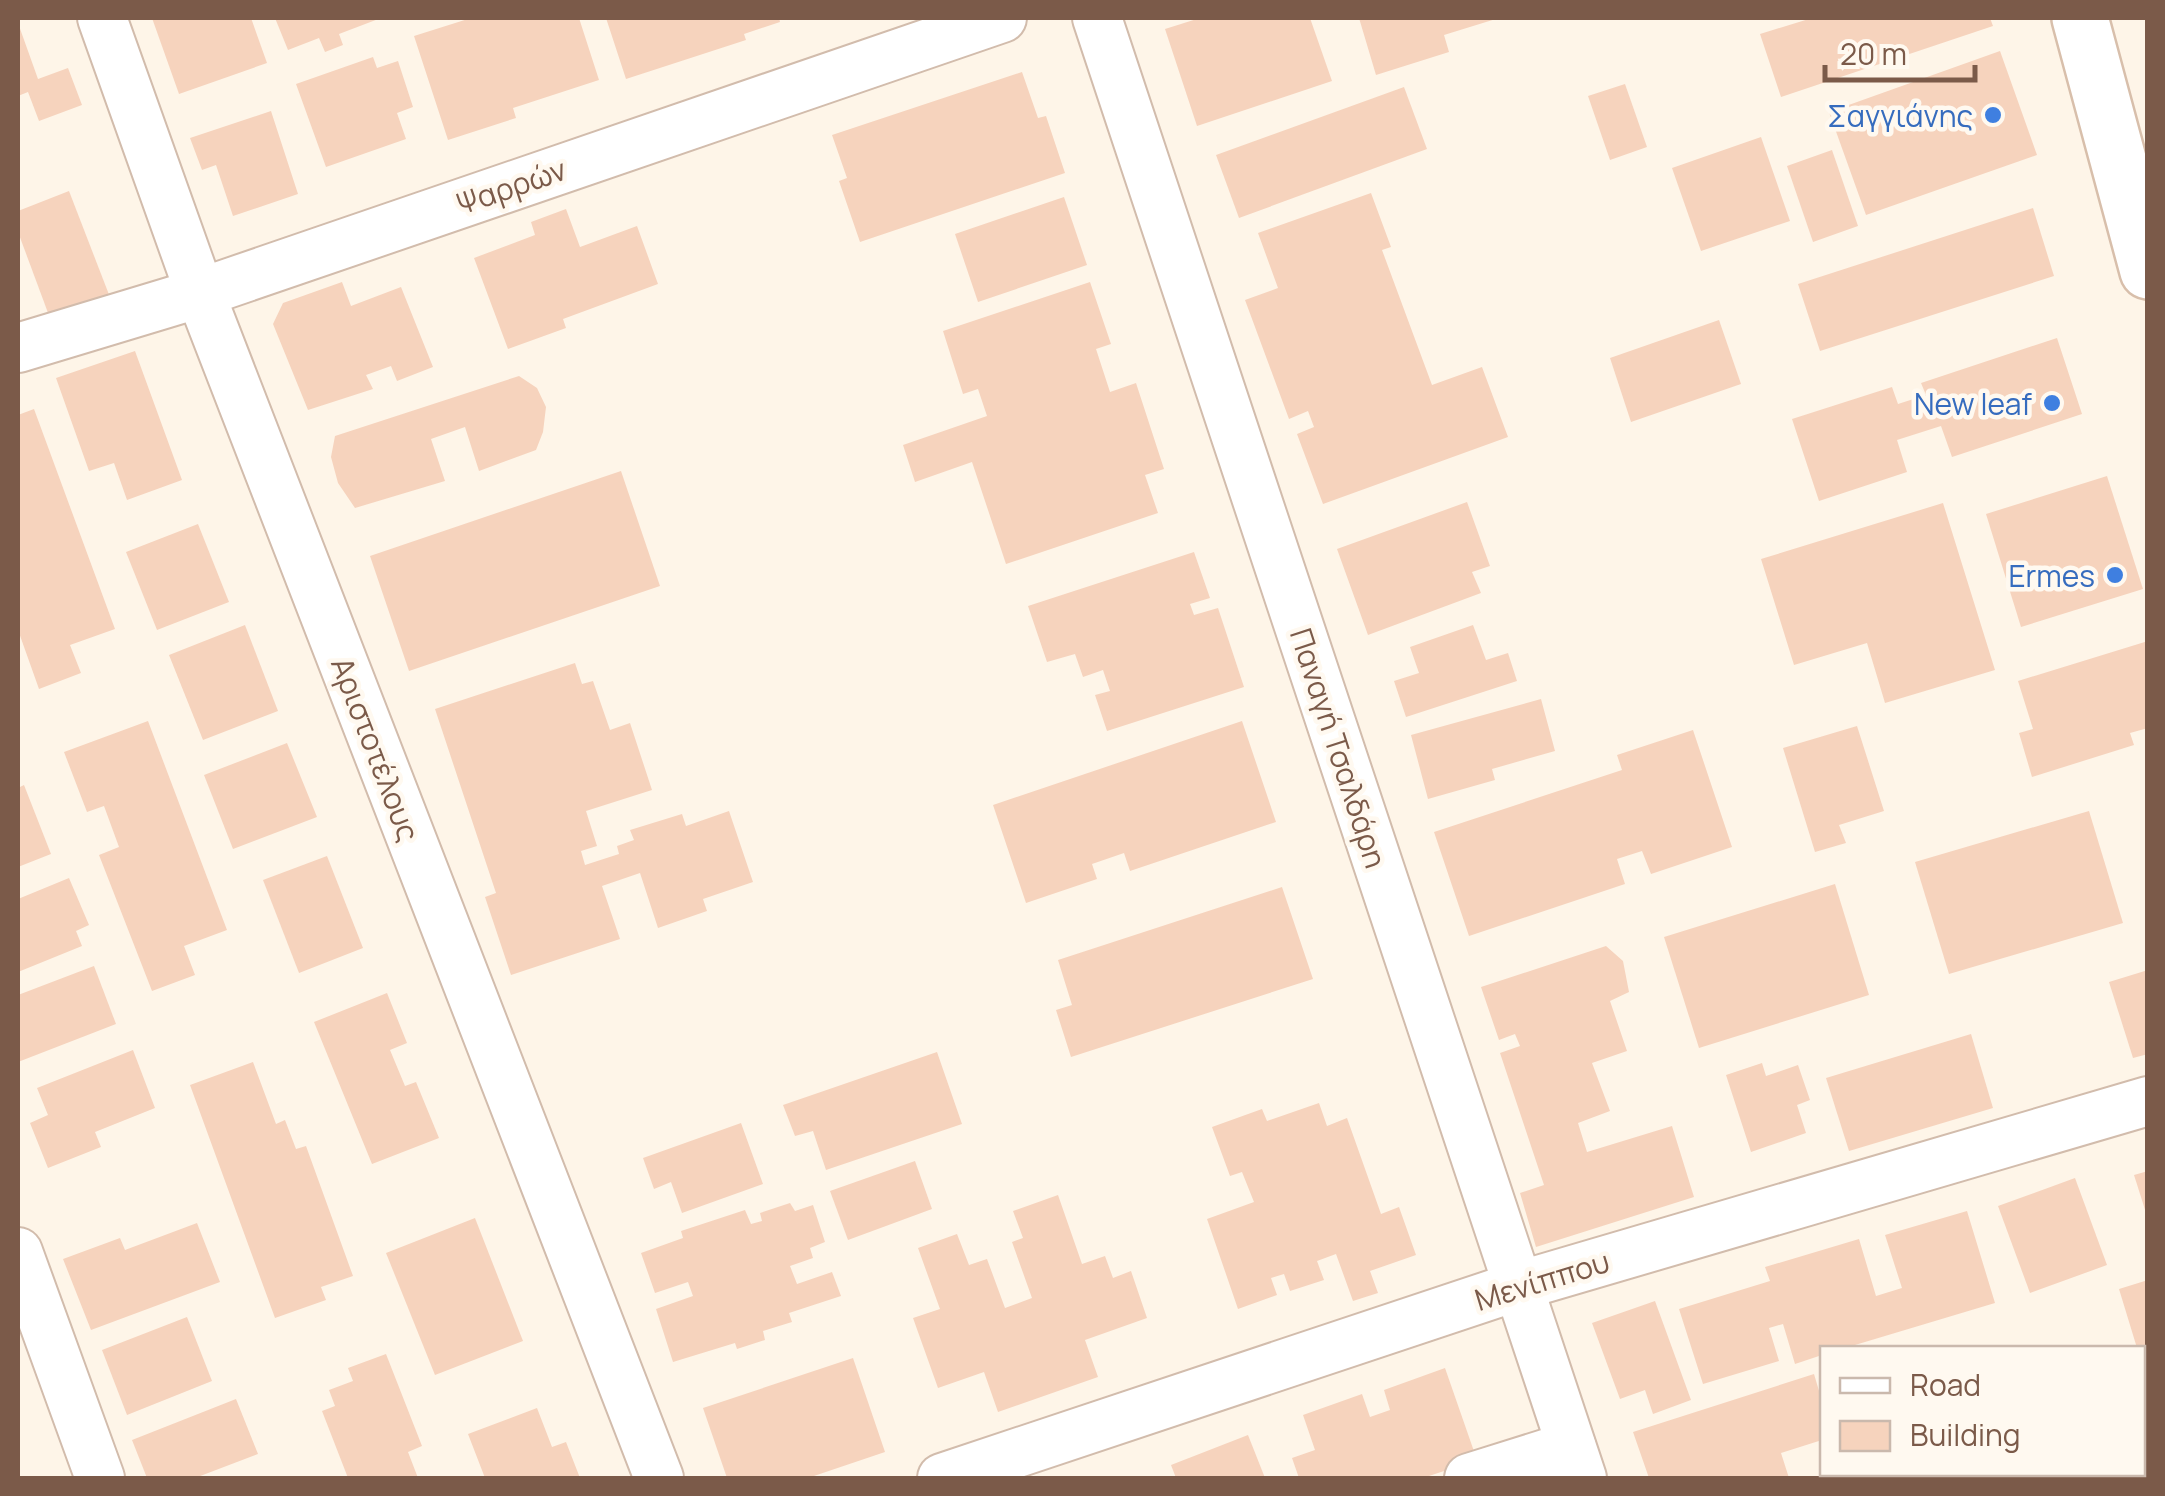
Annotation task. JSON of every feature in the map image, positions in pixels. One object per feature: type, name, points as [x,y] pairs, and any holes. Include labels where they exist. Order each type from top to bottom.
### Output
[{"type":"street","name":"Αριστοτέλους","points":[[102,18],[200,293],[658,1478]]},
{"type":"street","name":"Ψαρρών","points":[[18,348],[200,293],[1002,18]]},
{"type":"street","name":"Παναγή Τσαλδάρη","points":[[1096,18],[1577,1462]]},
{"type":"street","points":[[2080,18],[2148,271]]},
{"type":"street","name":"Μενίππου","points":[[942,1478],[1518,1286],[2148,1101]]},
{"type":"street","points":[[18,1252],[100,1478]]},
{"type":"street","points":[[1470,1478],[1577,1462]]},
{"type":"building","points":[[152,18],[251,18],[267,63],[179,94]]},
{"type":"building","points":[[275,18],[381,18],[339,34],[343,45],[325,52],[319,38],[288,50]]},
{"type":"building","points":[[471,18],[579,18],[599,80],[513,108],[516,118],[448,140],[414,36]]},
{"type":"building","points":[[606,18],[779,18],[780,22],[744,34],[746,40],[626,79]]},
{"type":"building","points":[[1200,18],[1310,18],[1332,81],[1197,126],[1165,29]]},
{"type":"building","points":[[1359,18],[1499,18],[1444,35],[1449,52],[1376,75]]},
{"type":"building","points":[[1812,18],[1990,18],[1993,26],[1781,97],[1760,34]]},
{"type":"building","points":[[18,23],[38,79],[68,68],[82,105],[39,121],[28,92],[18,96]]},
{"type":"building","points":[[2000,51],[2037,155],[1866,215],[1829,112]]},
{"type":"building","points":[[373,57],[377,68],[398,61],[413,107],[397,113],[406,139],[326,167],[296,84]]},
{"type":"building","points":[[1022,72],[1038,118],[1046,116],[1065,173],[860,242],[839,181],[847,178],[832,135]]},
{"type":"building","points":[[1625,84],[1647,147],[1610,160],[1588,96]]},
{"type":"building","points":[[1404,87],[1427,149],[1239,218],[1216,155]]},
{"type":"building","points":[[271,111],[298,194],[233,216],[216,165],[202,170],[190,138]]},
{"type":"building","points":[[1761,137],[1790,221],[1701,251],[1672,168]]},
{"type":"building","points":[[1832,150],[1858,226],[1813,242],[1787,166]]},
{"type":"building","points":[[69,191],[113,305],[54,329],[18,232],[18,211]]},
{"type":"building","points":[[1371,193],[1391,247],[1382,250],[1432,385],[1482,367],[1508,437],[1323,504],[1297,434],[1314,427],[1308,411],[1289,419],[1245,300],[1278,288],[1258,233]]},
{"type":"building","points":[[1064,197],[1087,265],[978,302],[955,234]]},
{"type":"building","points":[[2033,208],[2054,276],[1820,351],[1798,284]]},
{"type":"building","points":[[566,209],[580,247],[637,226],[658,284],[563,319],[566,328],[508,349],[474,258],[535,235],[531,222]]},
{"type":"building","points":[[342,282],[351,306],[401,287],[433,367],[397,381],[391,366],[366,375],[373,389],[308,410],[273,324],[283,303]]},
{"type":"building","points":[[1090,282],[1111,344],[1096,349],[1110,392],[1136,383],[1164,469],[1145,475],[1158,513],[1006,564],[972,462],[915,482],[903,445],[987,416],[978,389],[963,394],[943,331]]},
{"type":"building","points":[[1719,320],[1741,384],[1631,422],[1610,358]]},
{"type":"building","points":[[2057,338],[2082,414],[1952,457],[1941,426],[1897,440],[1907,472],[1819,501],[1792,419],[1892,387],[1898,404],[1926,395],[1921,383]]},
{"type":"building","points":[[135,351],[182,480],[127,500],[114,463],[89,471],[56,378]]},
{"type":"building","points":[[519,376],[537,388],[546,407],[536,450],[479,471],[465,427],[431,439],[445,481],[355,508],[338,483],[331,457],[335,436]]},
{"type":"building","points":[[34,409],[115,629],[70,645],[81,673],[39,689],[18,630],[18,415]]},
{"type":"building","points":[[621,471],[660,586],[409,671],[370,556]]},
{"type":"building","points":[[2107,476],[2143,589],[2021,627],[1986,514]]},
{"type":"building","points":[[1467,502],[1490,566],[1472,572],[1481,593],[1368,635],[1337,549]]},
{"type":"building","points":[[1943,503],[1995,670],[1885,703],[1867,643],[1794,665],[1761,559]]},
{"type":"building","points":[[198,524],[229,602],[157,630],[126,552]]},
{"type":"building","points":[[1194,552],[1210,598],[1190,604],[1194,615],[1218,608],[1244,687],[1107,731],[1095,695],[1110,691],[1103,670],[1083,677],[1075,654],[1047,662],[1028,606]]},
{"type":"building","points":[[245,625],[278,711],[203,740],[169,655]]},
{"type":"building","points":[[1473,625],[1486,660],[1508,653],[1517,681],[1406,717],[1394,681],[1419,673],[1410,647]]},
{"type":"building","points":[[2148,641],[2148,728],[2130,733],[2134,745],[2032,777],[2019,733],[2033,729],[2018,681]]},
{"type":"building","points":[[575,663],[582,684],[593,681],[610,730],[630,723],[652,790],[586,811],[597,846],[581,851],[585,865],[619,854],[617,846],[634,840],[630,830],[682,814],[686,826],[729,811],[753,882],[703,899],[707,911],[658,928],[640,873],[602,886],[620,939],[511,975],[485,897],[496,893],[435,709]]},
{"type":"building","points":[[1541,699],[1555,751],[1492,769],[1495,780],[1428,799],[1411,735]]},
{"type":"building","points":[[148,721],[227,930],[184,946],[195,975],[152,991],[99,855],[119,847],[104,806],[87,812],[64,752]]},
{"type":"building","points":[[1242,721],[1276,822],[1130,871],[1124,853],[1092,864],[1097,879],[1026,903],[993,805]]},
{"type":"building","points":[[1857,726],[1884,811],[1839,825],[1846,843],[1815,852],[1783,748]]},
{"type":"building","points":[[1693,730],[1732,847],[1651,874],[1642,851],[1617,859],[1625,884],[1469,936],[1434,832],[1622,770],[1617,755]]},
{"type":"building","points":[[287,743],[317,817],[233,849],[204,775]]},
{"type":"building","points":[[24,785],[51,854],[18,867],[18,788]]},
{"type":"building","points":[[2089,811],[2123,923],[1949,974],[1915,862]]},
{"type":"building","points":[[327,856],[363,948],[299,973],[263,880]]},
{"type":"building","points":[[69,878],[89,925],[76,931],[82,946],[18,972],[18,899]]},
{"type":"building","points":[[1835,884],[1869,995],[1699,1048],[1664,937]]},
{"type":"building","points":[[1282,887],[1313,979],[1071,1057],[1056,1010],[1072,1005],[1058,960]]},
{"type":"building","points":[[1606,946],[1623,961],[1629,992],[1610,1001],[1627,1051],[1592,1063],[1610,1111],[1578,1123],[1587,1152],[1672,1126],[1694,1197],[1536,1247],[1520,1193],[1544,1185],[1500,1053],[1520,1046],[1515,1034],[1499,1040],[1481,987]]},
{"type":"building","points":[[94,966],[116,1024],[18,1062],[18,995]]},
{"type":"building","points":[[2148,970],[2148,1054],[2133,1058],[2109,982]]},
{"type":"building","points":[[387,993],[407,1043],[390,1050],[405,1086],[416,1082],[439,1138],[372,1164],[314,1022]]},
{"type":"building","points":[[1971,1034],[1993,1108],[1849,1151],[1826,1078]]},
{"type":"building","points":[[133,1050],[155,1108],[95,1132],[101,1147],[48,1168],[30,1123],[48,1115],[37,1088]]},
{"type":"building","points":[[937,1052],[962,1124],[826,1170],[813,1131],[795,1136],[783,1105]]},
{"type":"building","points":[[253,1062],[276,1124],[285,1120],[296,1149],[306,1146],[353,1276],[321,1287],[326,1300],[275,1318],[190,1085]]},
{"type":"building","points":[[1762,1063],[1766,1076],[1798,1065],[1810,1100],[1797,1105],[1806,1133],[1751,1152],[1726,1075]]},
{"type":"building","points":[[1319,1103],[1327,1126],[1347,1118],[1381,1214],[1399,1207],[1416,1255],[1370,1271],[1378,1293],[1353,1301],[1336,1254],[1317,1261],[1324,1280],[1290,1291],[1284,1274],[1271,1278],[1277,1295],[1238,1309],[1207,1219],[1254,1202],[1242,1172],[1230,1176],[1212,1127],[1262,1109],[1267,1121]]},
{"type":"building","points":[[741,1123],[763,1184],[682,1213],[671,1182],[654,1189],[643,1158]]},
{"type":"building","points":[[915,1161],[932,1209],[848,1240],[830,1191]]},
{"type":"building","points":[[2148,1171],[2148,1216],[2147,1216],[2134,1175]]},
{"type":"building","points":[[2075,1178],[2107,1265],[2030,1293],[1998,1206]]},
{"type":"building","points":[[1058,1195],[1082,1264],[1105,1256],[1113,1278],[1131,1271],[1147,1318],[1085,1340],[1098,1377],[998,1412],[984,1372],[938,1388],[913,1318],[940,1309],[918,1248],[957,1234],[969,1265],[987,1259],[1005,1308],[1032,1298],[1012,1242],[1023,1238],[1013,1211]]},
{"type":"building","points":[[790,1203],[795,1211],[813,1205],[825,1242],[810,1248],[813,1258],[790,1266],[797,1284],[832,1272],[841,1296],[789,1313],[792,1322],[763,1331],[765,1340],[737,1349],[735,1343],[673,1362],[656,1309],[693,1296],[688,1282],[655,1293],[641,1253],[683,1238],[681,1231],[745,1210],[751,1224],[762,1221],[760,1213]]},
{"type":"building","points":[[1967,1211],[1995,1303],[1852,1346],[1820,1346],[1820,1356],[1795,1364],[1783,1324],[1769,1328],[1779,1361],[1703,1384],[1679,1309],[1770,1281],[1765,1267],[1859,1239],[1876,1296],[1902,1288],[1885,1235]]},
{"type":"building","points":[[475,1218],[523,1341],[435,1375],[386,1253]]},
{"type":"building","points":[[197,1223],[220,1282],[91,1330],[63,1259],[120,1238],[125,1250]]},
{"type":"building","points":[[2148,1280],[2145,1415],[2145,1346],[2136,1346],[2119,1289]]},
{"type":"building","points":[[1655,1301],[1691,1400],[1653,1414],[1645,1390],[1620,1399],[1592,1323]]},
{"type":"building","points":[[187,1317],[212,1381],[127,1415],[102,1350]]},
{"type":"building","points":[[386,1354],[422,1446],[408,1452],[418,1478],[348,1478],[322,1411],[335,1406],[329,1390],[353,1381],[348,1368]]},
{"type":"building","points":[[853,1358],[885,1452],[808,1478],[727,1478],[703,1408]]},
{"type":"building","points":[[1445,1368],[1477,1460],[1423,1478],[1299,1478],[1292,1458],[1315,1450],[1303,1415],[1362,1394],[1370,1417],[1390,1410],[1384,1390]]},
{"type":"building","points":[[1814,1374],[1820,1394],[1820,1441],[1781,1453],[1789,1478],[1649,1478],[1633,1432]]},
{"type":"building","points":[[236,1399],[258,1454],[195,1478],[147,1478],[132,1440]]},
{"type":"building","points":[[537,1408],[552,1447],[566,1442],[580,1478],[485,1478],[468,1434]]},
{"type":"building","points":[[1248,1435],[1265,1478],[1176,1478],[1171,1465]]},
{"type":"building","points":[[1879,1476],[1945,1476],[1938,1478]]},
{"type":"place","name":"Σαγγιάνης","points":[[1993,115]]},
{"type":"place","name":"New leaf","points":[[2052,403]]},
{"type":"place","name":"Ermes","points":[[2115,575]]}]
